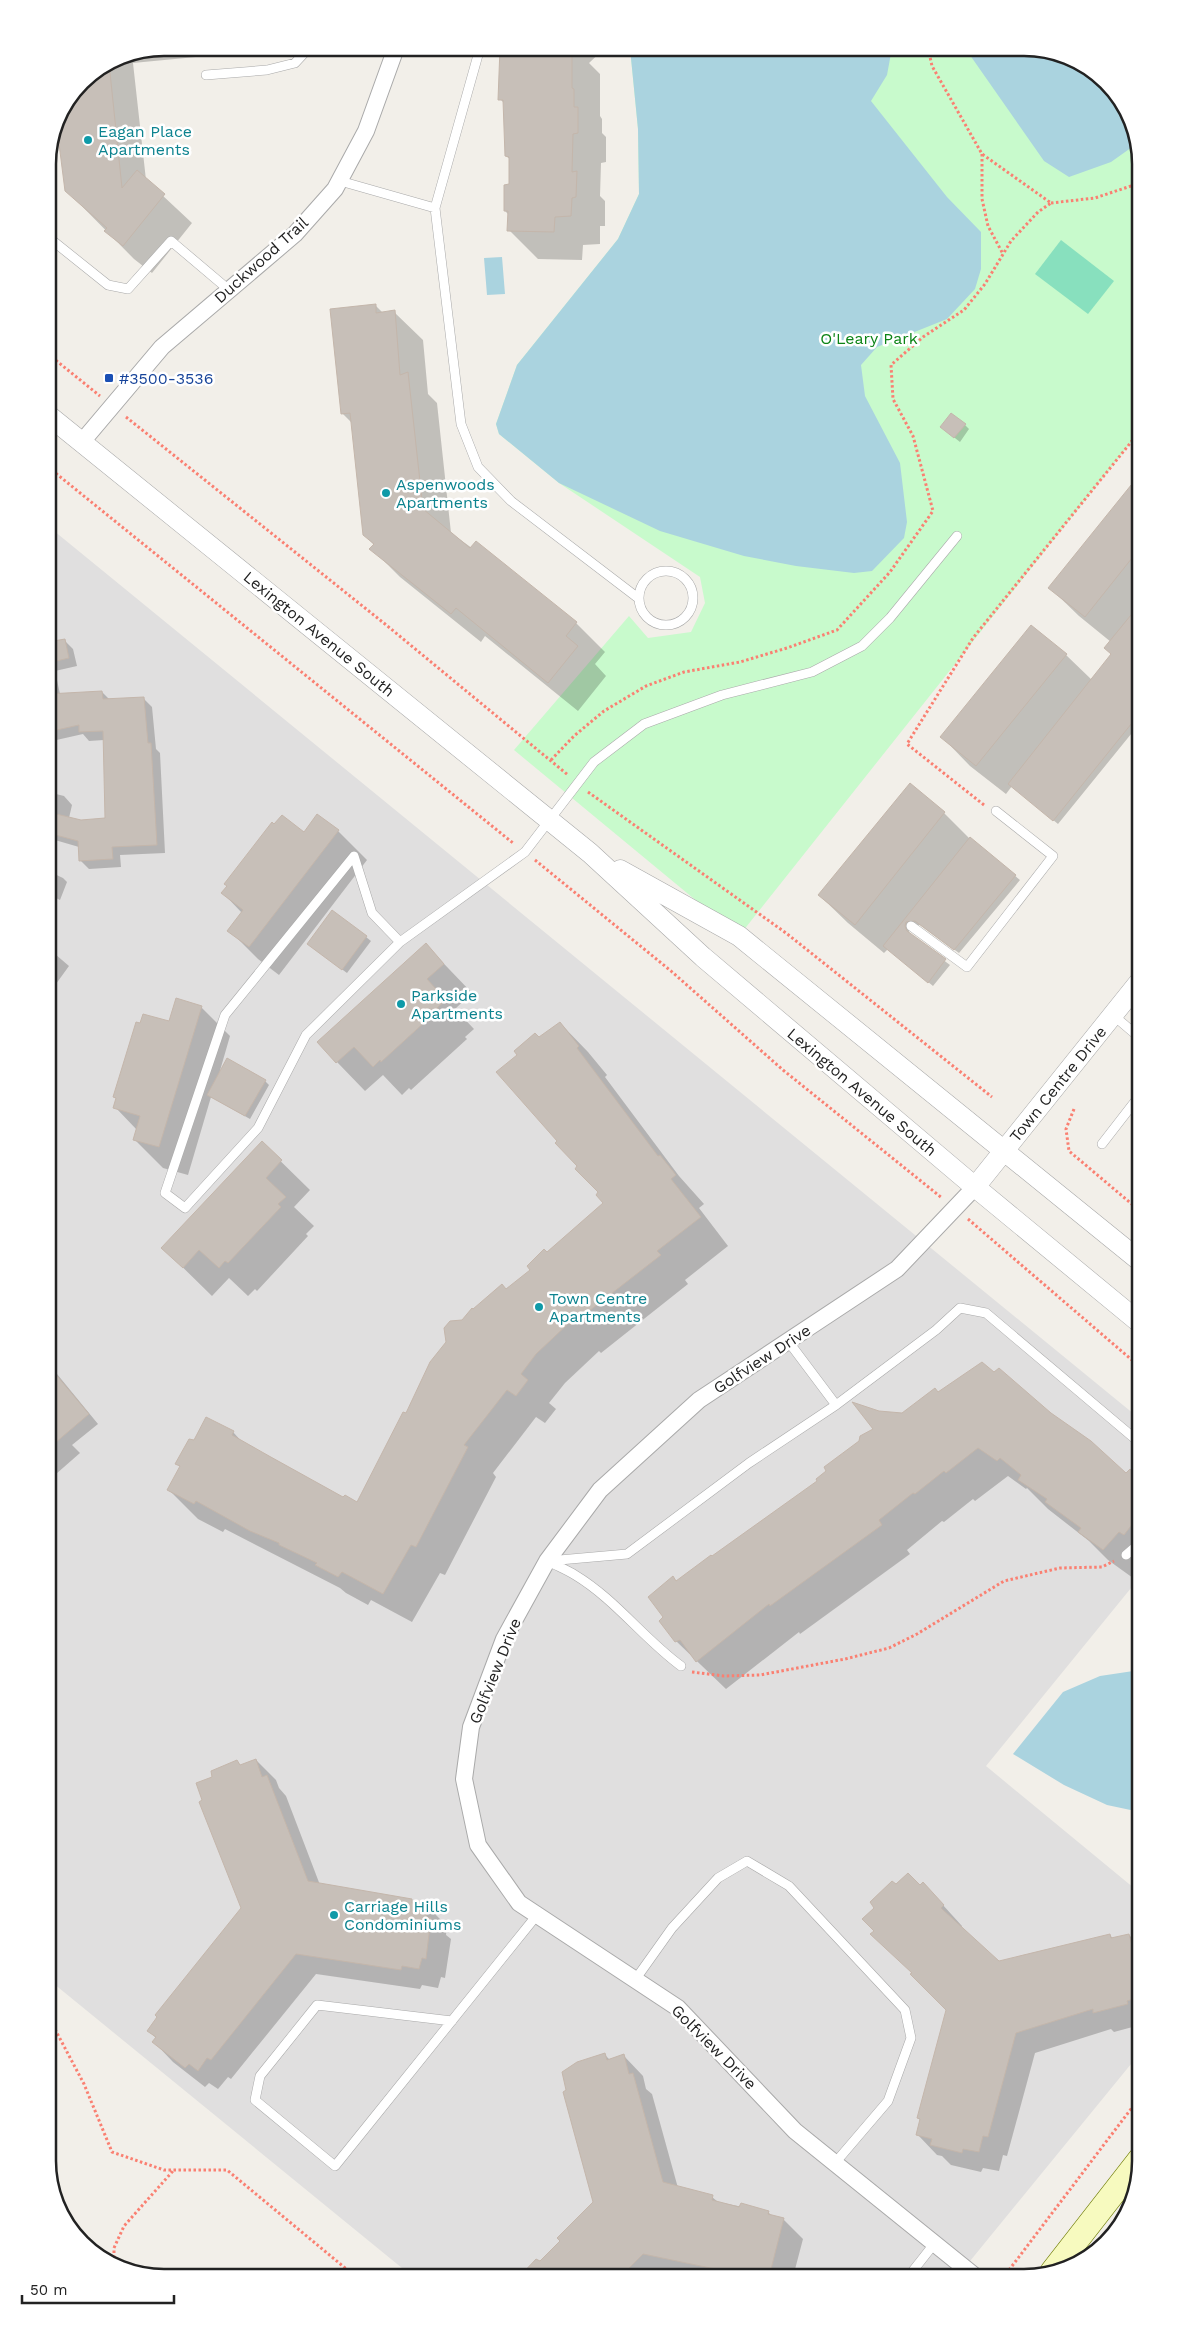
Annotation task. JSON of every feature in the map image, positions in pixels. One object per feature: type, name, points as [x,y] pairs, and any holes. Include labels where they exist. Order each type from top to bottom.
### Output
[{"type":"main road","points":[[1059,2263],[1131,2170]]},
{"type":"street","name":"Duckwood Trail","points":[[82,442],[162,347],[295,234],[335,189],[366,131],[393,56]]},
{"type":"street","name":"Lexington Avenue South","points":[[56,421],[590,853],[703,957],[975,1187],[1132,1316]]},
{"type":"street","name":"Lexington Avenue South","points":[[590,853],[739,936],[1132,1255]]},
{"type":"street","name":"Town Centre Drive","points":[[975,1187],[1132,991]]},
{"type":"street","name":"Golfview Drive","points":[[965,2269],[796,2131],[678,2008],[519,1903],[478,1845],[464,1779],[471,1726],[504,1639],[547,1561],[600,1490],[699,1400],[897,1270],[975,1187]]},
{"type":"lane","points":[[206,75],[267,70],[295,63],[302,56]]},
{"type":"lane","points":[[478,56],[435,208],[461,424],[478,467],[511,501],[638,598],[644,615],[658,625],[667,626],[684,619],[690,612],[693,595],[691,586],[678,573],[660,571],[644,581],[638,598]]},
{"type":"lane","points":[[340,181],[435,208]]},
{"type":"lane","points":[[56,243],[108,285],[128,289],[171,241],[229,290]]},
{"type":"lane","points":[[400,942],[372,913],[354,856],[225,1015],[165,1193],[185,1208],[258,1128],[306,1035],[400,942],[525,852],[594,762],[644,724],[722,695],[812,672],[862,646],[890,618],[957,536]]},
{"type":"lane","points":[[911,926],[967,967],[1053,856],[996,811]]},
{"type":"lane","points":[[1113,1016],[1132,1031]]},
{"type":"lane","points":[[1102,1144],[1132,1105]]},
{"type":"lane","points":[[547,1561],[627,1554],[749,1463],[836,1405],[936,1330],[960,1308],[986,1313],[1132,1437]]},
{"type":"lane","points":[[788,1342],[836,1405]]},
{"type":"lane","points":[[1126,1555],[1132,1550]]},
{"type":"lane","points":[[547,1561],[576,1575],[605,1598],[661,1652],[681,1666]]},
{"type":"lane","points":[[636,1980],[672,1928],[718,1878],[748,1861],[789,1886],[905,2010],[911,2038],[888,2101],[835,2163]]},
{"type":"lane","points":[[452,2021],[317,2005],[260,2076],[255,2100],[335,2166],[452,2021],[537,1915]]},
{"type":"lane","points":[[915,2269],[934,2244]]},
{"type":"path","points":[[930,56],[932,66],[982,154],[1051,203]]},
{"type":"path","points":[[982,154],[982,199],[988,226],[1003,254]]},
{"type":"path","points":[[550,760],[574,736],[604,711],[646,686],[684,672],[740,662],[837,630],[890,572],[933,511],[913,436],[893,400],[891,365],[923,337],[964,310],[985,284],[1016,236],[1038,212],[1051,203],[1095,198],[1132,186]]},
{"type":"path","points":[[56,360],[385,624],[578,784],[786,933],[992,1097]]},
{"type":"path","points":[[987,807],[906,744],[973,638],[1132,441]]},
{"type":"path","points":[[1074,1110],[1066,1128],[1069,1151],[1132,1204]]},
{"type":"path","points":[[979,1228],[1132,1360]]},
{"type":"path","points":[[681,1666],[696,1673],[724,1676],[760,1675],[845,1659],[889,1648],[910,1638],[1004,1581],[1060,1568],[1102,1567],[1126,1555]]},
{"type":"path","points":[[56,2031],[84,2084],[112,2152],[164,2170],[227,2170],[346,2269]]},
{"type":"path","points":[[1010,2269],[1132,2108]]},
{"type":"path","points":[[114,2257],[114,2248],[124,2226],[173,2170]]},
{"type":"shaded area","points":[[56,533],[1132,1412],[1132,1587],[986,1766],[1132,1886],[1132,2063],[964,2269],[403,2269],[56,1986]]},
{"type":"green space","name":"O'Leary Park","points":[[631,56],[1031,56],[1065,64],[1090,78],[1110,98],[1117,110],[1124,123],[1131,150],[1132,441],[739,936],[514,750],[629,616],[648,638],[691,632],[705,603],[700,577],[559,483],[499,434],[496,424],[517,365],[618,239],[639,194],[638,129]]},
{"type":"green space","points":[[1061,240],[1114,281],[1088,314],[1035,274]]},
{"type":"water","points":[[631,56],[891,56],[887,75],[871,101],[947,197],[981,232],[981,269],[975,289],[947,319],[877,347],[861,365],[865,396],[900,463],[907,522],[904,538],[872,571],[854,573],[796,566],[744,556],[660,531],[559,483],[499,434],[496,424],[517,365],[618,239],[639,194],[638,129]]},
{"type":"water","points":[[971,56],[1031,56],[1059,62],[1090,78],[1110,98],[1124,123],[1131,148],[1111,162],[1069,177],[1044,161]]},
{"type":"water","points":[[502,257],[505,294],[487,295],[484,258]]},
{"type":"water","points":[[1132,1671],[1132,1810],[1107,1805],[1064,1785],[1013,1754],[1063,1692],[1100,1676]]},
{"type":"building","points":[[500,56],[572,56],[574,107],[578,107],[578,133],[573,134],[572,172],[577,171],[576,197],[572,198],[571,216],[555,217],[554,232],[507,231],[508,211],[504,211],[504,185],[509,184],[509,157],[505,156],[503,100],[498,100]]},
{"type":"building","name":"Eagan Place Apartments","points":[[110,71],[122,188],[137,170],[165,194],[123,246],[104,231],[107,228],[65,191],[59,142],[64,123],[74,104],[83,93]]},
{"type":"building","name":"Aspenwoods Apartments","points":[[376,304],[376,313],[395,310],[400,375],[408,372],[423,509],[470,548],[476,541],[577,622],[566,636],[578,646],[548,683],[456,608],[451,614],[369,549],[374,544],[363,535],[350,413],[341,414],[330,309]]},
{"type":"building","points":[[951,413],[966,424],[954,438],[940,427]]},
{"type":"building","points":[[1132,484],[1132,558],[1085,617],[1048,588]]},
{"type":"building","points":[[1132,614],[1132,723],[1053,821],[1008,784],[1111,654],[1104,648]]},
{"type":"building","points":[[1031,625],[1067,654],[976,766],[940,737]]},
{"type":"building","points":[[65,639],[69,658],[56,661],[56,641]]},
{"type":"building","points":[[102,691],[103,699],[144,697],[148,743],[151,743],[157,845],[112,847],[113,859],[79,861],[78,841],[56,835],[56,814],[81,820],[105,818],[103,731],[79,732],[79,725],[56,730],[56,694]]},
{"type":"building","points":[[910,783],[945,812],[855,925],[818,895]]},
{"type":"building","points":[[317,814],[339,830],[249,947],[227,931],[243,910],[221,893],[227,886],[224,884],[272,822],[274,824],[282,815],[304,832]]},
{"type":"building","points":[[970,837],[1016,875],[954,950],[915,921],[906,922],[907,931],[946,959],[928,983],[883,946]]},
{"type":"building","points":[[332,910],[367,936],[342,970],[307,944]]},
{"type":"building","name":"Parkside Apartments","points":[[426,943],[444,964],[427,979],[446,1000],[437,1008],[439,1009],[381,1062],[380,1060],[373,1067],[354,1047],[336,1063],[317,1042]]},
{"type":"building","points":[[176,998],[202,1006],[159,1147],[133,1140],[140,1116],[113,1108],[116,1098],[113,1097],[136,1022],[140,1023],[143,1014],[169,1021]]},
{"type":"building","name":"Town Centre Apartments","points":[[560,1022],[579,1046],[577,1048],[658,1156],[660,1155],[676,1175],[671,1179],[701,1217],[657,1251],[661,1255],[571,1325],[569,1323],[536,1354],[521,1374],[528,1380],[516,1396],[507,1390],[464,1445],[468,1447],[416,1547],[411,1545],[383,1594],[342,1572],[338,1577],[315,1565],[317,1563],[279,1545],[279,1543],[250,1531],[196,1501],[194,1504],[167,1490],[180,1466],[175,1464],[189,1439],[194,1440],[206,1417],[234,1431],[232,1435],[269,1456],[343,1497],[345,1495],[357,1502],[403,1412],[406,1413],[430,1362],[446,1342],[444,1328],[450,1321],[462,1320],[472,1308],[502,1284],[506,1289],[530,1270],[527,1266],[544,1249],[547,1252],[603,1203],[596,1195],[598,1192],[575,1169],[577,1166],[555,1143],[557,1141],[496,1072],[517,1055],[514,1051],[535,1033],[539,1037]]},
{"type":"building","points":[[227,1058],[266,1080],[245,1116],[207,1095]]},
{"type":"building","points":[[262,1141],[282,1160],[266,1178],[286,1197],[278,1204],[281,1207],[228,1263],[225,1261],[219,1268],[199,1250],[183,1268],[161,1248]]},
{"type":"building","points":[[982,1362],[994,1372],[999,1368],[1051,1413],[1091,1441],[1126,1473],[1130,1469],[1132,1471],[1132,1524],[1124,1535],[1119,1532],[1103,1550],[1078,1532],[1081,1528],[1045,1502],[1047,1499],[1018,1480],[1021,1475],[1000,1458],[997,1461],[978,1448],[946,1473],[944,1471],[915,1494],[913,1493],[879,1520],[882,1525],[770,1606],[769,1604],[696,1662],[680,1640],[675,1642],[659,1621],[663,1617],[648,1597],[673,1576],[676,1581],[817,1481],[816,1479],[826,1471],[824,1467],[859,1441],[860,1436],[873,1429],[852,1402],[879,1411],[902,1413],[935,1388],[938,1392]]},
{"type":"building","points":[[56,1375],[89,1414],[56,1442]]},
{"type":"building","name":"Carriage Hills Condominiums","points":[[256,1759],[262,1777],[267,1775],[308,1881],[412,1899],[412,1903],[428,1905],[426,1917],[431,1918],[426,1959],[422,1958],[419,1969],[402,1966],[401,1970],[296,1954],[211,2060],[207,2058],[198,2071],[189,2064],[185,2068],[152,2042],[156,2037],[147,2031],[157,2017],[155,2015],[241,1908],[199,1802],[202,1800],[196,1783],[212,1777],[211,1771],[237,1760],[240,1765]]},
{"type":"building","points":[[908,1873],[920,1885],[923,1882],[944,1905],[941,1908],[999,1961],[1110,1934],[1111,1938],[1129,1934],[1132,1945],[1132,1999],[1127,2001],[1128,2004],[1093,2013],[1093,2009],[1016,2033],[988,2137],[983,2136],[979,2152],[963,2149],[962,2153],[930,2145],[932,2139],[916,2135],[920,2119],[917,2118],[946,2010],[910,1974],[912,1973],[870,1934],[874,1931],[862,1919],[874,1908],[870,1902],[892,1881],[896,1884]]},
{"type":"building","points":[[605,2053],[607,2060],[624,2054],[629,2074],[633,2073],[663,2182],[713,2195],[712,2200],[739,2207],[741,2203],[769,2211],[768,2214],[784,2218],[771,2269],[715,2269],[643,2254],[628,2269],[527,2269],[536,2259],[540,2261],[560,2241],[557,2238],[593,2202],[563,2092],[566,2090],[562,2072],[577,2062]]},
{"type":"place","name":"Eagan Place Apartments","points":[[88,140]]},
{"type":"place","name":"#3500-3536","points":[[109,378]]},
{"type":"place","name":"Aspenwoods Apartments","points":[[386,493]]},
{"type":"place","name":"Parkside Apartments","points":[[401,1004]]},
{"type":"place","name":"Town Centre Apartments","points":[[539,1307]]},
{"type":"place","name":"Carriage Hills Condominiums","points":[[334,1915]]}]
